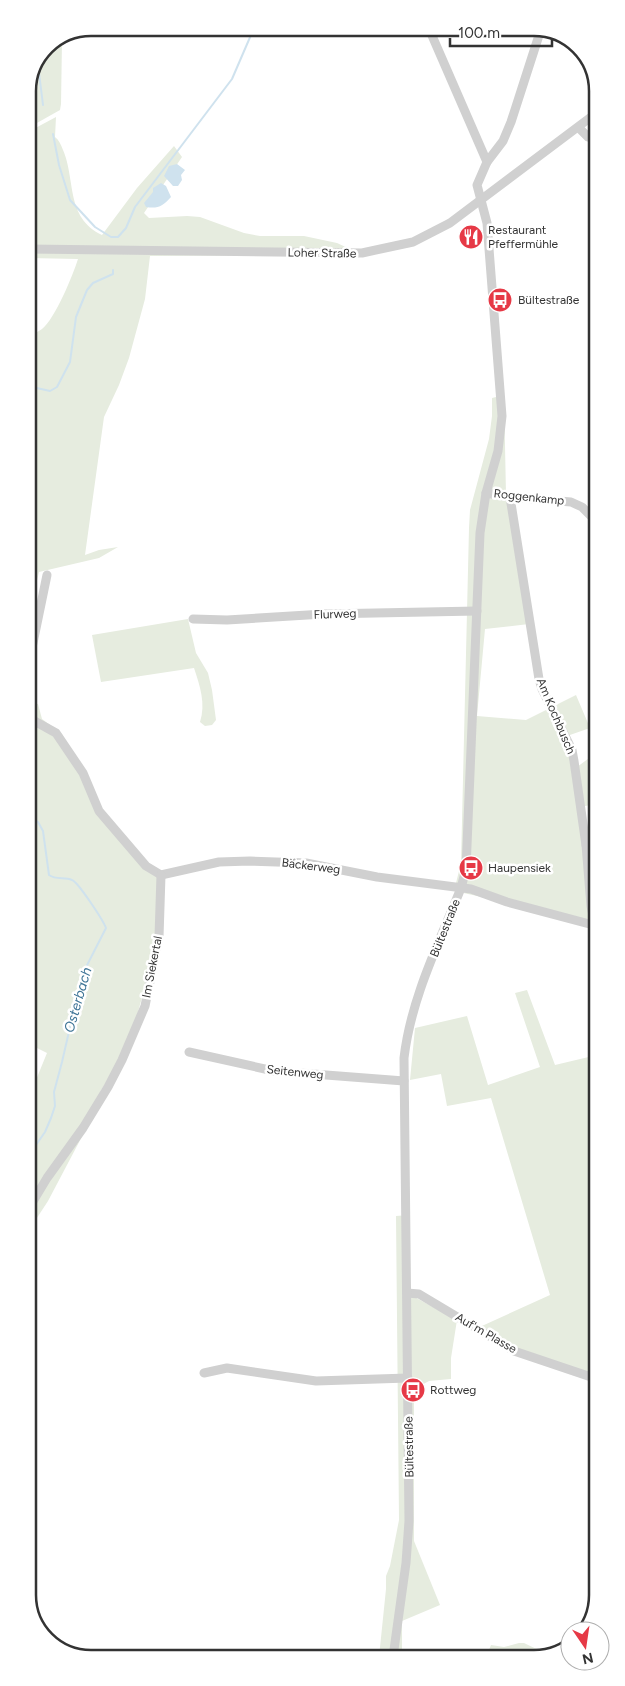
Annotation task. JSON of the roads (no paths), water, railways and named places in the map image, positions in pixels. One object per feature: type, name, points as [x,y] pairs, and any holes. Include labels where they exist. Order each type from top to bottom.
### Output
[{"type":"street","points":[[433,36],[487,162]]},
{"type":"street","name":"Bültestraße","points":[[394,1650],[406,1563],[409,1521],[404,1081],[407,1036],[416,1002],[461,888],[467,860],[480,533],[486,493],[498,451],[502,416],[487,222],[477,185],[487,162],[503,141],[511,122],[539,36]]},
{"type":"street","name":"Loher Straße","points":[[36,249],[362,253],[414,242],[450,223],[589,119]]},
{"type":"street","points":[[579,128],[589,137]]},
{"type":"street","name":"Roggenkamp","points":[[486,493],[571,502],[582,507],[589,514]]},
{"type":"street","name":"Am Kochbusch","points":[[510,497],[539,678],[542,689],[572,750],[586,845],[589,882]]},
{"type":"street","points":[[36,629],[47,576]]},
{"type":"street","name":"Flurweg","points":[[194,619],[227,620],[324,614],[477,611]]},
{"type":"street","points":[[36,722],[56,733],[83,773],[99,810],[146,866],[161,875]]},
{"type":"street","name":"Bäckerweg","points":[[161,875],[219,862],[250,861],[306,864],[377,877],[461,888]]},
{"type":"street","name":"Im Siekertal","points":[[36,1196],[83,1128],[108,1087],[145,1006],[159,937],[161,875]]},
{"type":"street","points":[[461,888],[471,889],[589,927]]},
{"type":"street","name":"Seitenweg","points":[[189,1052],[274,1071],[404,1081]]},
{"type":"street","name":"Auf'm Plasse","points":[[407,1293],[419,1294],[514,1351],[589,1376]]},
{"type":"street","points":[[204,1373],[227,1368],[316,1381],[408,1378]]},
{"type":"water","points":[[177,164],[185,170],[181,175],[182,180],[178,186],[173,186],[164,176],[169,166]]},
{"type":"water","points":[[161,183],[166,186],[171,197],[160,206],[154,208],[146,207],[144,203],[153,192],[153,188]]},
{"type":"waterway","points":[[53,134],[59,165],[70,200],[95,227],[111,237],[118,237],[126,228],[135,207],[232,79],[251,36]]},
{"type":"waterway","points":[[39,73],[43,105]]},
{"type":"waterway","points":[[36,388],[50,391],[57,387],[70,362],[76,317],[87,290],[93,283],[113,274],[113,270]]},
{"type":"waterway","name":"Osterbach","points":[[36,821],[43,831],[49,875],[75,882],[106,928],[82,975],[54,1092],[55,1106],[45,1132],[36,1145]]},
{"type":"place","name":"Restaurant Pfeffermühle","points":[[471,237]]},
{"type":"place","name":"Bültestraße","points":[[500,300]]},
{"type":"place","name":"Haupensiek","points":[[471,868]]},
{"type":"place","name":"Rottweg","points":[[413,1390]]}]
